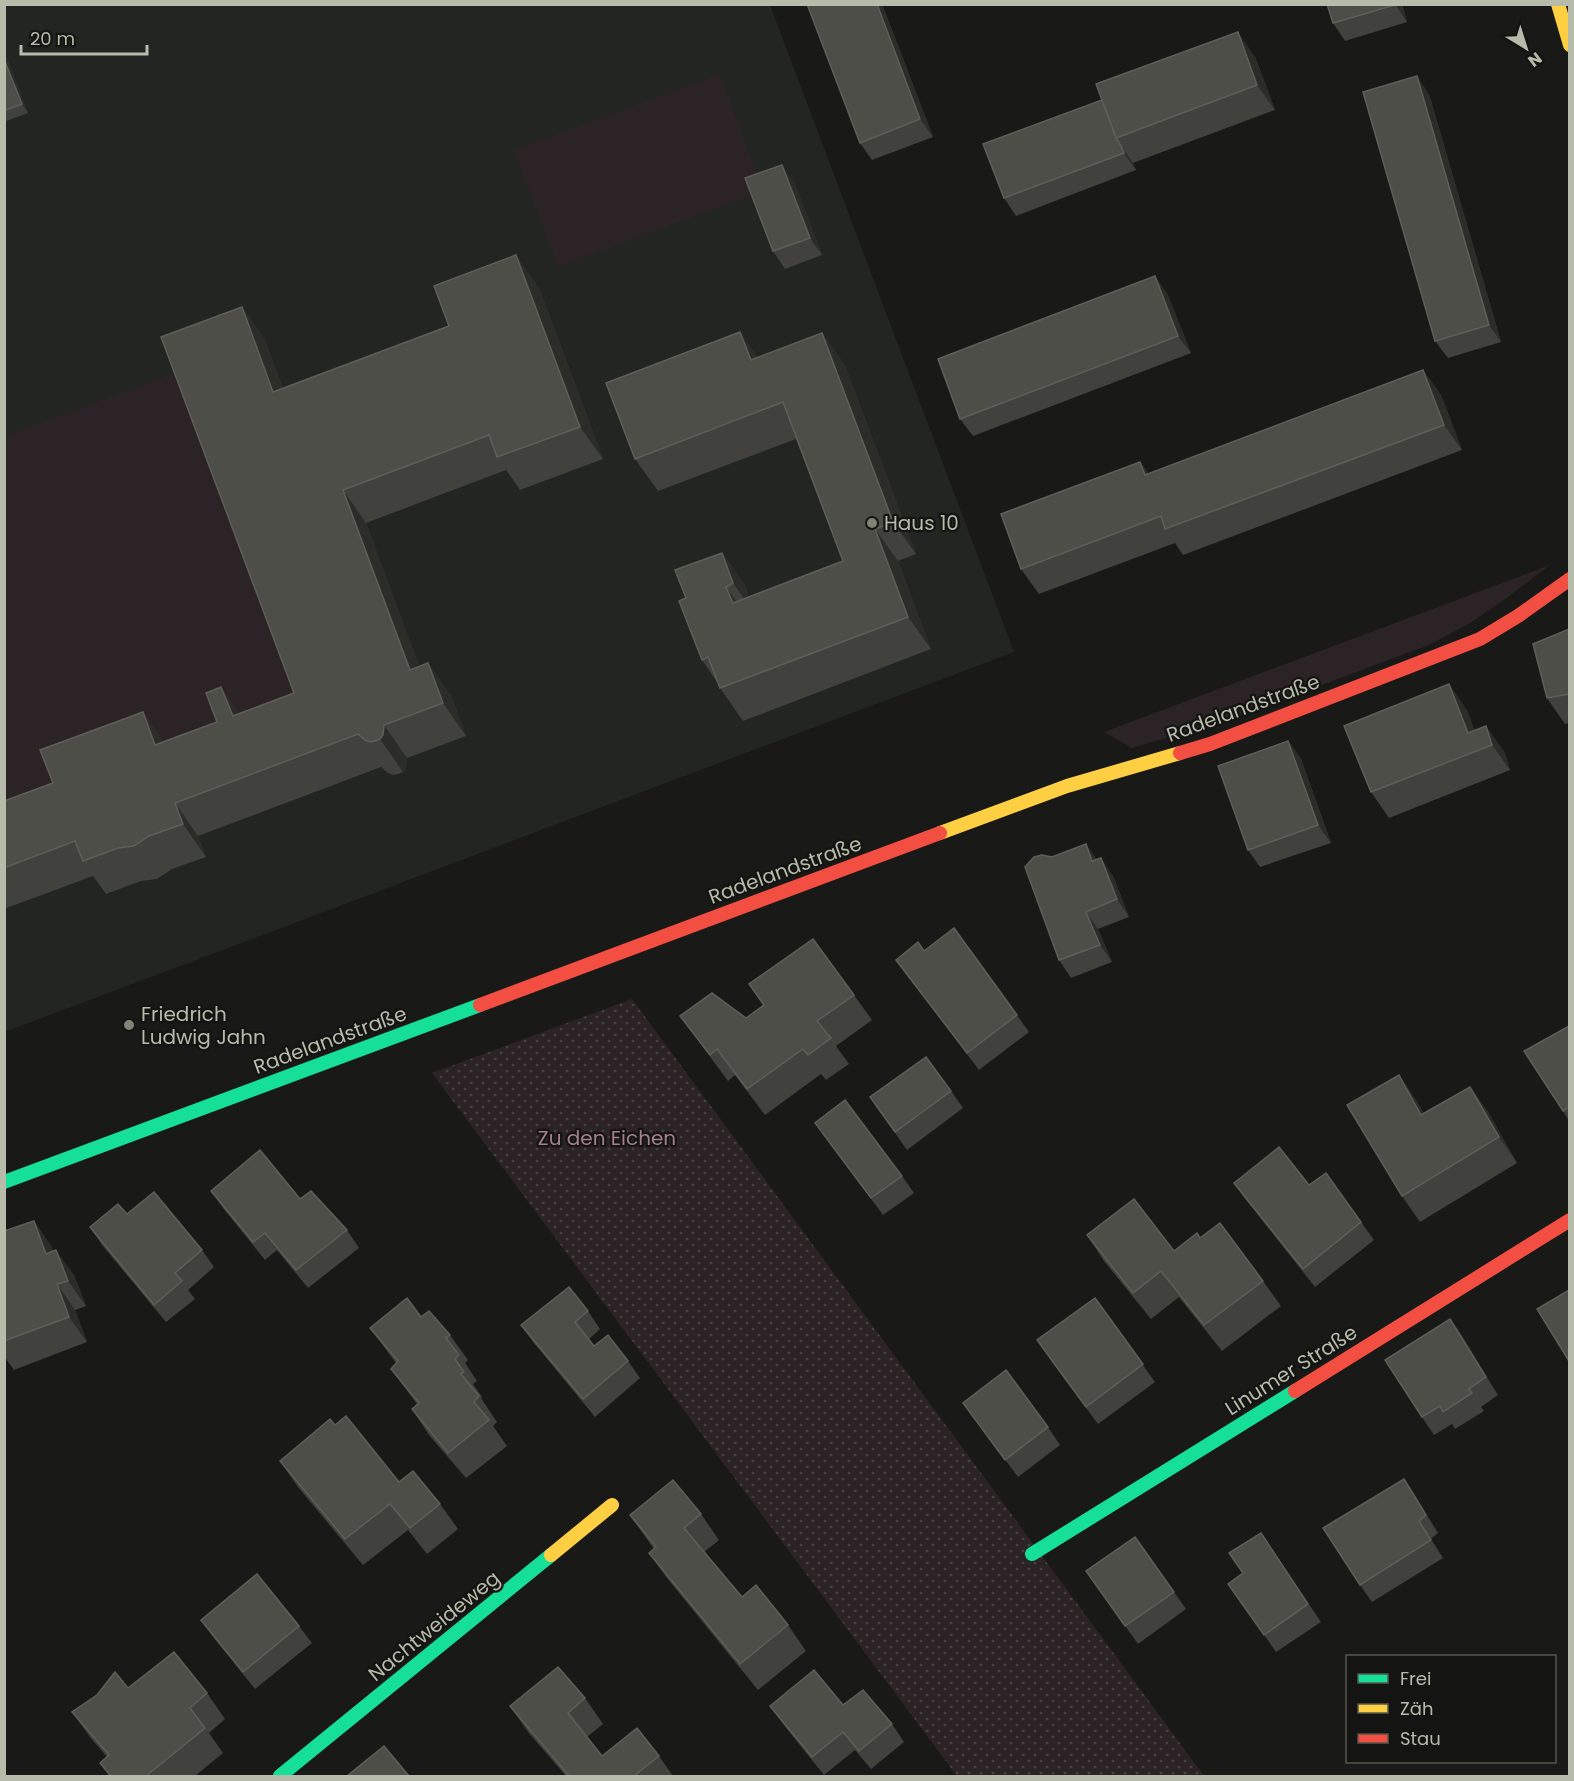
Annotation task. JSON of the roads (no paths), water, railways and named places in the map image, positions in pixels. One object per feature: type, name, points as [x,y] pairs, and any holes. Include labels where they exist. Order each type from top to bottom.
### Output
[{"type":"street","points":[[1558,4],[1569,45]]},
{"type":"street","name":"Radelandstraße","points":[[4,1182],[1067,786],[1210,744],[1480,639],[1518,616],[1569,579]]},
{"type":"street","name":"Linumer Straße","points":[[1032,1554],[1569,1220]]},
{"type":"street","name":"Nachtweideweg","points":[[280,1776],[612,1505]]},
{"type":"place","name":"Haus 10","points":[[872,523]]},
{"type":"place","name":"Friedrich Ludwig Jahn","points":[[129,1025]]},
{"type":"park label","name":"Zu den Eichen","points":[[607,1138]]}]
